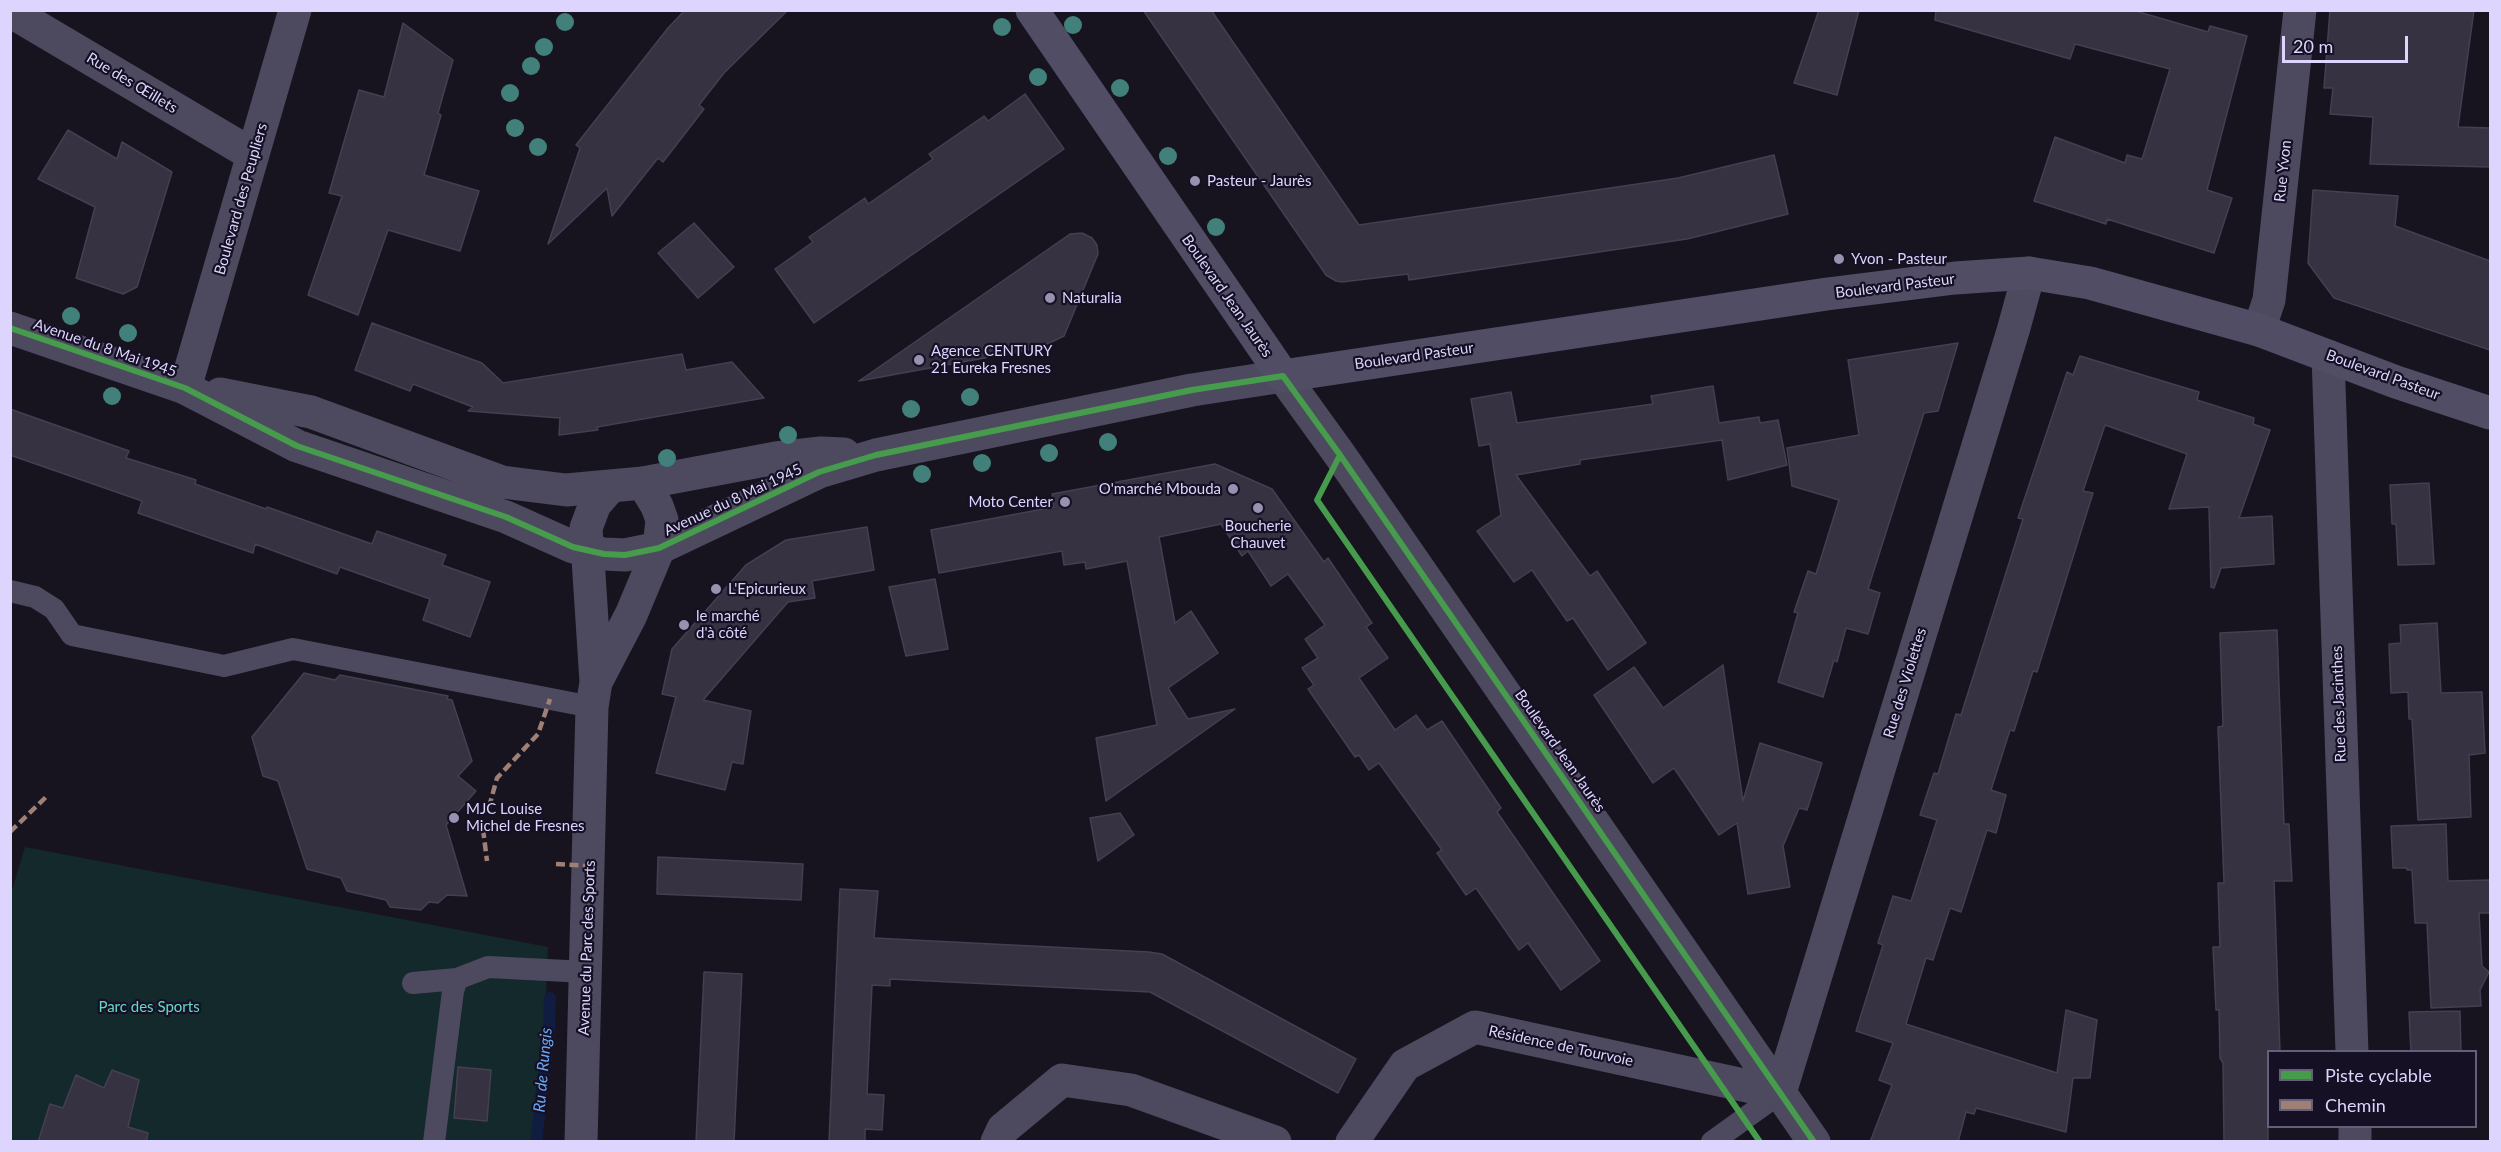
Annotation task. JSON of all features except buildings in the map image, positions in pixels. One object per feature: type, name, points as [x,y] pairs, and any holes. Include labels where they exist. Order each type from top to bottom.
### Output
[{"type":"main road","name":"Boulevard Jean Jaurès","points":[[1032,10],[1283,376]]},
{"type":"main road","name":"Boulevard Pasteur","points":[[1283,376],[1827,294],[1955,278],[2029,273],[2090,283],[2259,330],[2396,382],[2490,413]]},
{"type":"street","name":"Boulevard des Peupliers","points":[[185,388],[295,10]]},
{"type":"street","name":"Rue Yvon","points":[[2259,330],[2269,300],[2300,10]]},
{"type":"street","name":"Rue des Œillets","points":[[10,11],[253,155]]},
{"type":"street","name":"Rue des Violettes","points":[[1780,1093],[2029,273]]},
{"type":"street","name":"Avenue du 8 Mai 1945","points":[[10,328],[185,388],[311,412],[502,482],[566,490],[610,487],[776,458],[821,453],[876,455]]},
{"type":"street","name":"Rue des Jacinthes","points":[[2328,356],[2352,1050]]},
{"type":"street","name":"Avenue du 8 Mai 1945","points":[[185,388],[297,446],[506,517],[587,551],[625,555],[658,548],[819,472],[876,455],[1192,390],[1283,376]]},
{"type":"street","name":"Boulevard Jean Jaurès","points":[[1283,376],[1814,1142]]},
{"type":"street","name":"Avenue du Parc des Sports","points":[[594,695],[631,615],[658,548],[662,520],[657,506],[643,483]]},
{"type":"street","name":"Avenue du Parc des Sports","points":[[581,1142],[594,695],[586,528],[595,504],[610,487]]},
{"type":"street","name":"Résidence de Tourvoie","points":[[1352,1142],[1405,1065],[1475,1027],[1780,1093]]},
{"type":"street","points":[[997,1142],[1003,1129],[1062,1080],[1131,1090],[1275,1142]]},
{"type":"lane","points":[[10,591],[35,597],[54,609],[72,635],[224,666],[293,649],[594,695]]},
{"type":"lane","points":[[413,983],[457,979],[488,967],[586,972]]},
{"type":"lane","points":[[434,1142],[453,991],[457,979]]},
{"type":"lane","points":[[1712,1142],[1780,1093]]},
{"type":"green space","name":"Parc des Sports","points":[[25,847],[548,947],[540,1141],[11,1141],[10,897]]},
{"type":"waterway","name":"Ru de Rungis","points":[[536,1142],[549,1030],[550,998]]},
{"type":"marked path","points":[[489,807],[497,778],[538,734],[550,699]]},
{"type":"marked path","points":[[10,832],[46,797]]},
{"type":"marked path","points":[[483,829],[487,861]]},
{"type":"marked path","points":[[556,864],[589,866]]},
{"type":"cycle path","points":[[10,328],[185,388],[297,446],[506,517],[573,547],[604,554],[625,555],[659,548],[819,472],[876,455],[1192,390],[1283,376],[1340,455],[1814,1142]]},
{"type":"cycle path","points":[[1340,455],[1317,500],[1760,1142]]},
{"type":"place","name":"Pasteur - Jaurès","points":[[1195,181]]},
{"type":"place","name":"Yvon - Pasteur","points":[[1839,259]]},
{"type":"place","name":"Naturalia","points":[[1050,298]]},
{"type":"place","name":"Agence CENTURY 21 Eureka Fresnes","points":[[919,360]]},
{"type":"place","name":"O'marché Mbouda","points":[[1233,489]]},
{"type":"place","name":"Moto Center","points":[[1065,502]]},
{"type":"place","name":"Boucherie Chauvet","points":[[1258,508]]},
{"type":"place","name":"L'Epicurieux","points":[[716,589]]},
{"type":"place","name":"le marché d'à côté","points":[[684,625]]},
{"type":"place","name":"MJC Louise Michel de Fresnes","points":[[454,818]]}]
